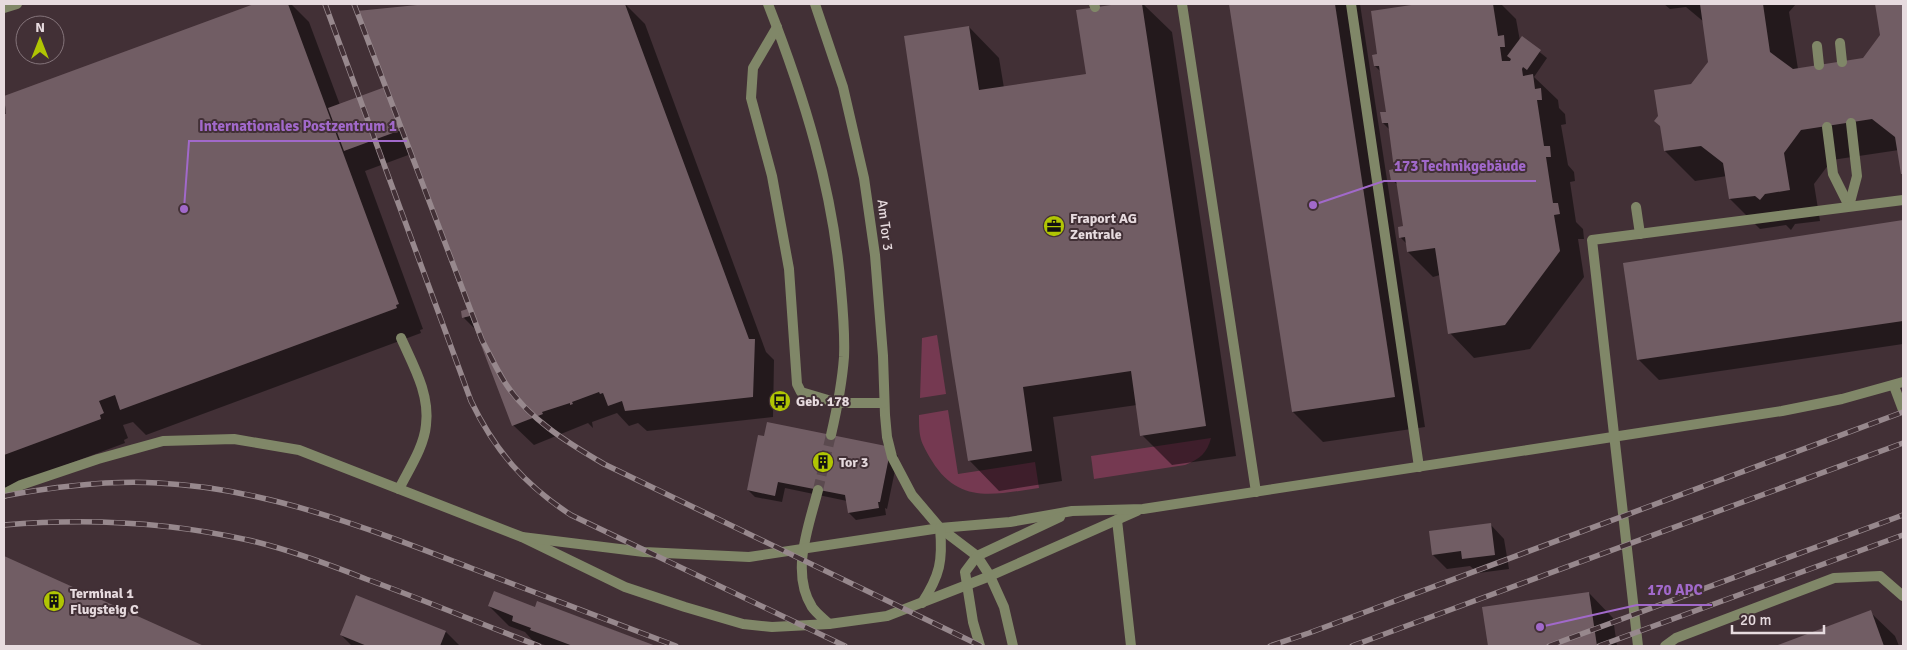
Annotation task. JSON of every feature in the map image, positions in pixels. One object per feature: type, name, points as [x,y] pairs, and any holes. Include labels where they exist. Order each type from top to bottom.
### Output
[{"type":"street","points":[[4,8],[17,4]]},
{"type":"street","points":[[768,4],[796,80],[819,152],[836,244],[844,355],[838,403],[831,435]]},
{"type":"street","name":"Am Tor 3","points":[[815,4],[843,88],[855,133],[867,194],[875,255],[887,437],[892,457],[912,495],[940,528],[977,556],[990,576],[1004,607],[1013,646]]},
{"type":"street","points":[[1182,4],[1256,492]]},
{"type":"street","points":[[1351,4],[1419,467]]},
{"type":"street","points":[[776,27],[753,68],[751,98],[772,176],[789,269],[797,384],[801,392],[838,403],[884,403]]},
{"type":"street","points":[[1840,43],[1842,62]]},
{"type":"street","points":[[1817,46],[1819,65]]},
{"type":"street","points":[[1849,206],[1857,176],[1851,123]]},
{"type":"street","points":[[1827,127],[1833,174],[1849,206]]},
{"type":"street","points":[[1638,646],[1592,240],[1903,200]]},
{"type":"street","points":[[1636,207],[1640,234]]},
{"type":"street","points":[[400,489],[421,445],[426,426],[427,409],[423,391],[401,338]]},
{"type":"street","points":[[522,537],[644,552],[749,557],[940,528],[1010,522],[1072,511],[1143,509],[1256,492],[1782,411],[1842,399],[1898,384],[1903,410]]},
{"type":"street","points":[[4,494],[21,485],[98,459],[163,441],[234,439],[299,450],[522,537],[625,586],[685,607],[743,624],[772,627],[829,624],[887,616],[990,576],[1143,509]]},
{"type":"street","points":[[818,490],[803,549],[801,565],[804,586],[812,607],[829,624]]},
{"type":"street","points":[[980,646],[972,622],[965,572],[977,556],[1072,511]]},
{"type":"street","points":[[1117,520],[1131,646]]},
{"type":"street","points":[[922,603],[935,583],[939,568],[942,551],[940,528]]},
{"type":"street","points":[[1665,646],[1676,638],[1834,578],[1880,576],[1903,596]]},
{"type":"shaded area","points":[[937,335],[946,394],[920,398],[922,338]]},
{"type":"shaded area","points":[[948,410],[958,474],[1035,462],[1039,488],[993,494],[966,490],[954,485],[932,461],[920,434],[919,415]]},
{"type":"shaded area","points":[[1211,438],[1202,455],[1185,465],[1094,479],[1091,456]]},
{"type":"building","points":[[254,4],[288,4],[399,304],[396,305],[397,308],[120,410],[115,395],[99,401],[104,413],[100,415],[101,419],[4,455],[4,114],[6,114],[4,96]]},
{"type":"building","points":[[427,4],[625,4],[749,339],[755,339],[753,397],[625,411],[622,401],[608,406],[603,393],[600,394],[599,392],[572,402],[573,404],[570,405],[570,403],[542,412],[543,414],[512,426],[470,316],[462,318],[461,311],[467,309],[401,130],[344,151],[328,108],[385,87],[357,11]]},
{"type":"building","name":"Fraport AG Zentrale","points":[[1118,4],[1142,4],[1206,426],[1140,436],[1131,371],[1023,387],[1032,451],[968,461],[904,36],[969,26],[979,90],[1086,74],[1076,10]]},
{"type":"building","points":[[1229,4],[1335,4],[1395,397],[1292,412]]},
{"type":"building","points":[[1418,4],[1493,4],[1498,36],[1504,35],[1505,47],[1500,47],[1502,61],[1510,61],[1511,59],[1507,56],[1522,36],[1541,50],[1527,70],[1523,67],[1522,69],[1523,76],[1533,74],[1535,89],[1541,88],[1542,100],[1537,100],[1544,146],[1550,146],[1551,157],[1546,157],[1553,203],[1558,203],[1560,214],[1554,215],[1560,251],[1505,325],[1448,334],[1435,248],[1407,252],[1405,237],[1399,238],[1398,227],[1403,226],[1396,180],[1391,181],[1389,170],[1394,169],[1388,123],[1382,123],[1380,112],[1386,112],[1379,66],[1374,66],[1372,55],[1377,54],[1371,11]]},
{"type":"building","points":[[1700,4],[1763,4],[1770,52],[1793,69],[1863,58],[1880,35],[1875,4],[1903,4],[1903,174],[1901,174],[1895,137],[1872,119],[1801,130],[1784,153],[1790,190],[1765,194],[1760,200],[1755,196],[1729,199],[1723,163],[1701,146],[1664,151],[1660,126],[1654,121],[1658,116],[1654,90],[1691,84],[1708,62]]},
{"type":"building","points":[[1903,220],[1903,321],[1637,360],[1623,263]]},
{"type":"building","name":"Tor 3","points":[[767,422],[891,447],[880,502],[878,502],[879,508],[848,513],[845,495],[778,482],[775,496],[747,490],[758,435],[764,436]]},
{"type":"building","points":[[1491,523],[1495,555],[1462,559],[1461,551],[1432,555],[1429,531]]},
{"type":"building","name":"Terminal 1 Flugsteig C","points":[[4,556],[204,646],[4,646]]},
{"type":"building","points":[[494,591],[535,607],[537,601],[656,646],[573,646],[530,630],[531,628],[512,621],[513,616],[488,606]]},
{"type":"building","points":[[1589,592],[1597,646],[1488,646],[1482,607]]},
{"type":"building","points":[[356,595],[446,631],[440,646],[367,646],[340,635]]},
{"type":"building","points":[[1871,610],[1884,646],[1775,646]]},
{"type":"tunnel","points":[[818,490],[831,435]]},
{"type":"railway","points":[[325,4],[471,401],[490,436],[513,466],[539,492],[571,515],[845,646]]},
{"type":"railway","points":[[354,4],[482,340],[504,381],[524,407],[563,438],[604,464],[981,646]]},
{"type":"railway","points":[[1270,646],[1903,412]]},
{"type":"railway","points":[[1352,646],[1903,443]]},
{"type":"railway","points":[[4,496],[61,487],[120,482],[199,486],[239,493],[278,502],[356,525],[676,646]]},
{"type":"railway","points":[[1549,646],[1903,515]]},
{"type":"railway","points":[[4,525],[65,522],[126,523],[188,529],[248,540],[323,562],[539,646]]},
{"type":"railway","points":[[1599,646],[1903,535]]},
{"type":"place","name":"173 Technikgebäude","points":[[1313,205]]},
{"type":"place","name":"Internationales Postzentrum 1","points":[[184,209]]},
{"type":"place","name":"Fraport AG Zentrale","points":[[1054,226]]},
{"type":"place","name":"Geb. 178","points":[[780,401]]},
{"type":"place","name":"Tor 3","points":[[823,462]]},
{"type":"place","name":"Terminal 1 Flugsteig C","points":[[54,601]]},
{"type":"place","name":"170 APC","points":[[1540,627]]}]
